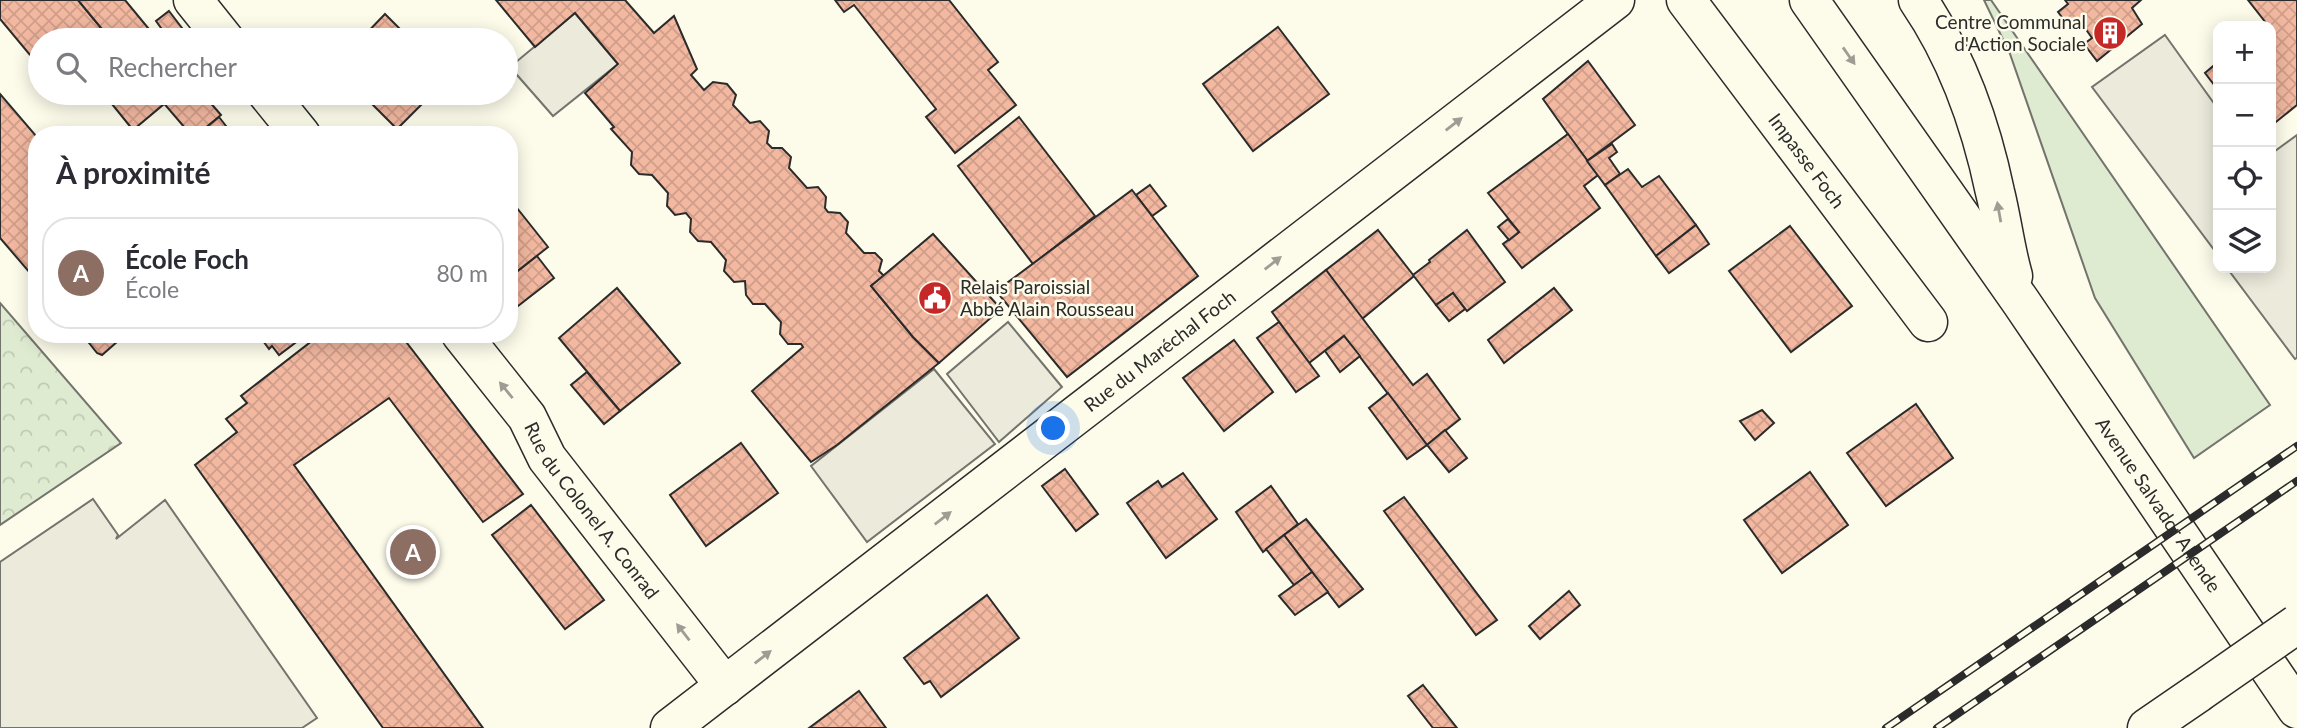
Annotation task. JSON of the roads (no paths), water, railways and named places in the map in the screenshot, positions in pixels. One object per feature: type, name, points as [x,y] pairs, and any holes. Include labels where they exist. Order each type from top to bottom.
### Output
[{"type":"street","points":[[193,0],[215,28]]},
{"type":"street","name":"Rue du Maréchal Foch","points":[[688,723],[725,686],[1615,0]]},
{"type":"street","name":"Impasse Foch","points":[[1686,0],[1928,323]]},
{"type":"street","name":"Avenue Salvador Allende","points":[[1810,0],[2021,302],[2297,709]]},
{"type":"street","name":"Avenue Salvador Allende","points":[[1917,0],[1933,22],[1968,96],[1996,193],[2006,252],[2021,302]]},
{"type":"street","points":[[277,105],[294,126]]},
{"type":"street","name":"Rue du Colonel A. Conrad","points":[[468,343],[527,417],[547,457],[725,686]]},
{"type":"street","points":[[2147,728],[2297,624]]},
{"type":"railway","points":[[1886,728],[2297,446]]},
{"type":"railway","points":[[1937,728],[2297,481]]},
{"type":"place","name":"Centre Communal d'Action Sociale","points":[[2110,33]]},
{"type":"place","name":"Relais Paroissial Abbé Alain Rousseau","points":[[935,298]]},
{"type":"place","name":"École Foch","points":[[413,552]]}]
